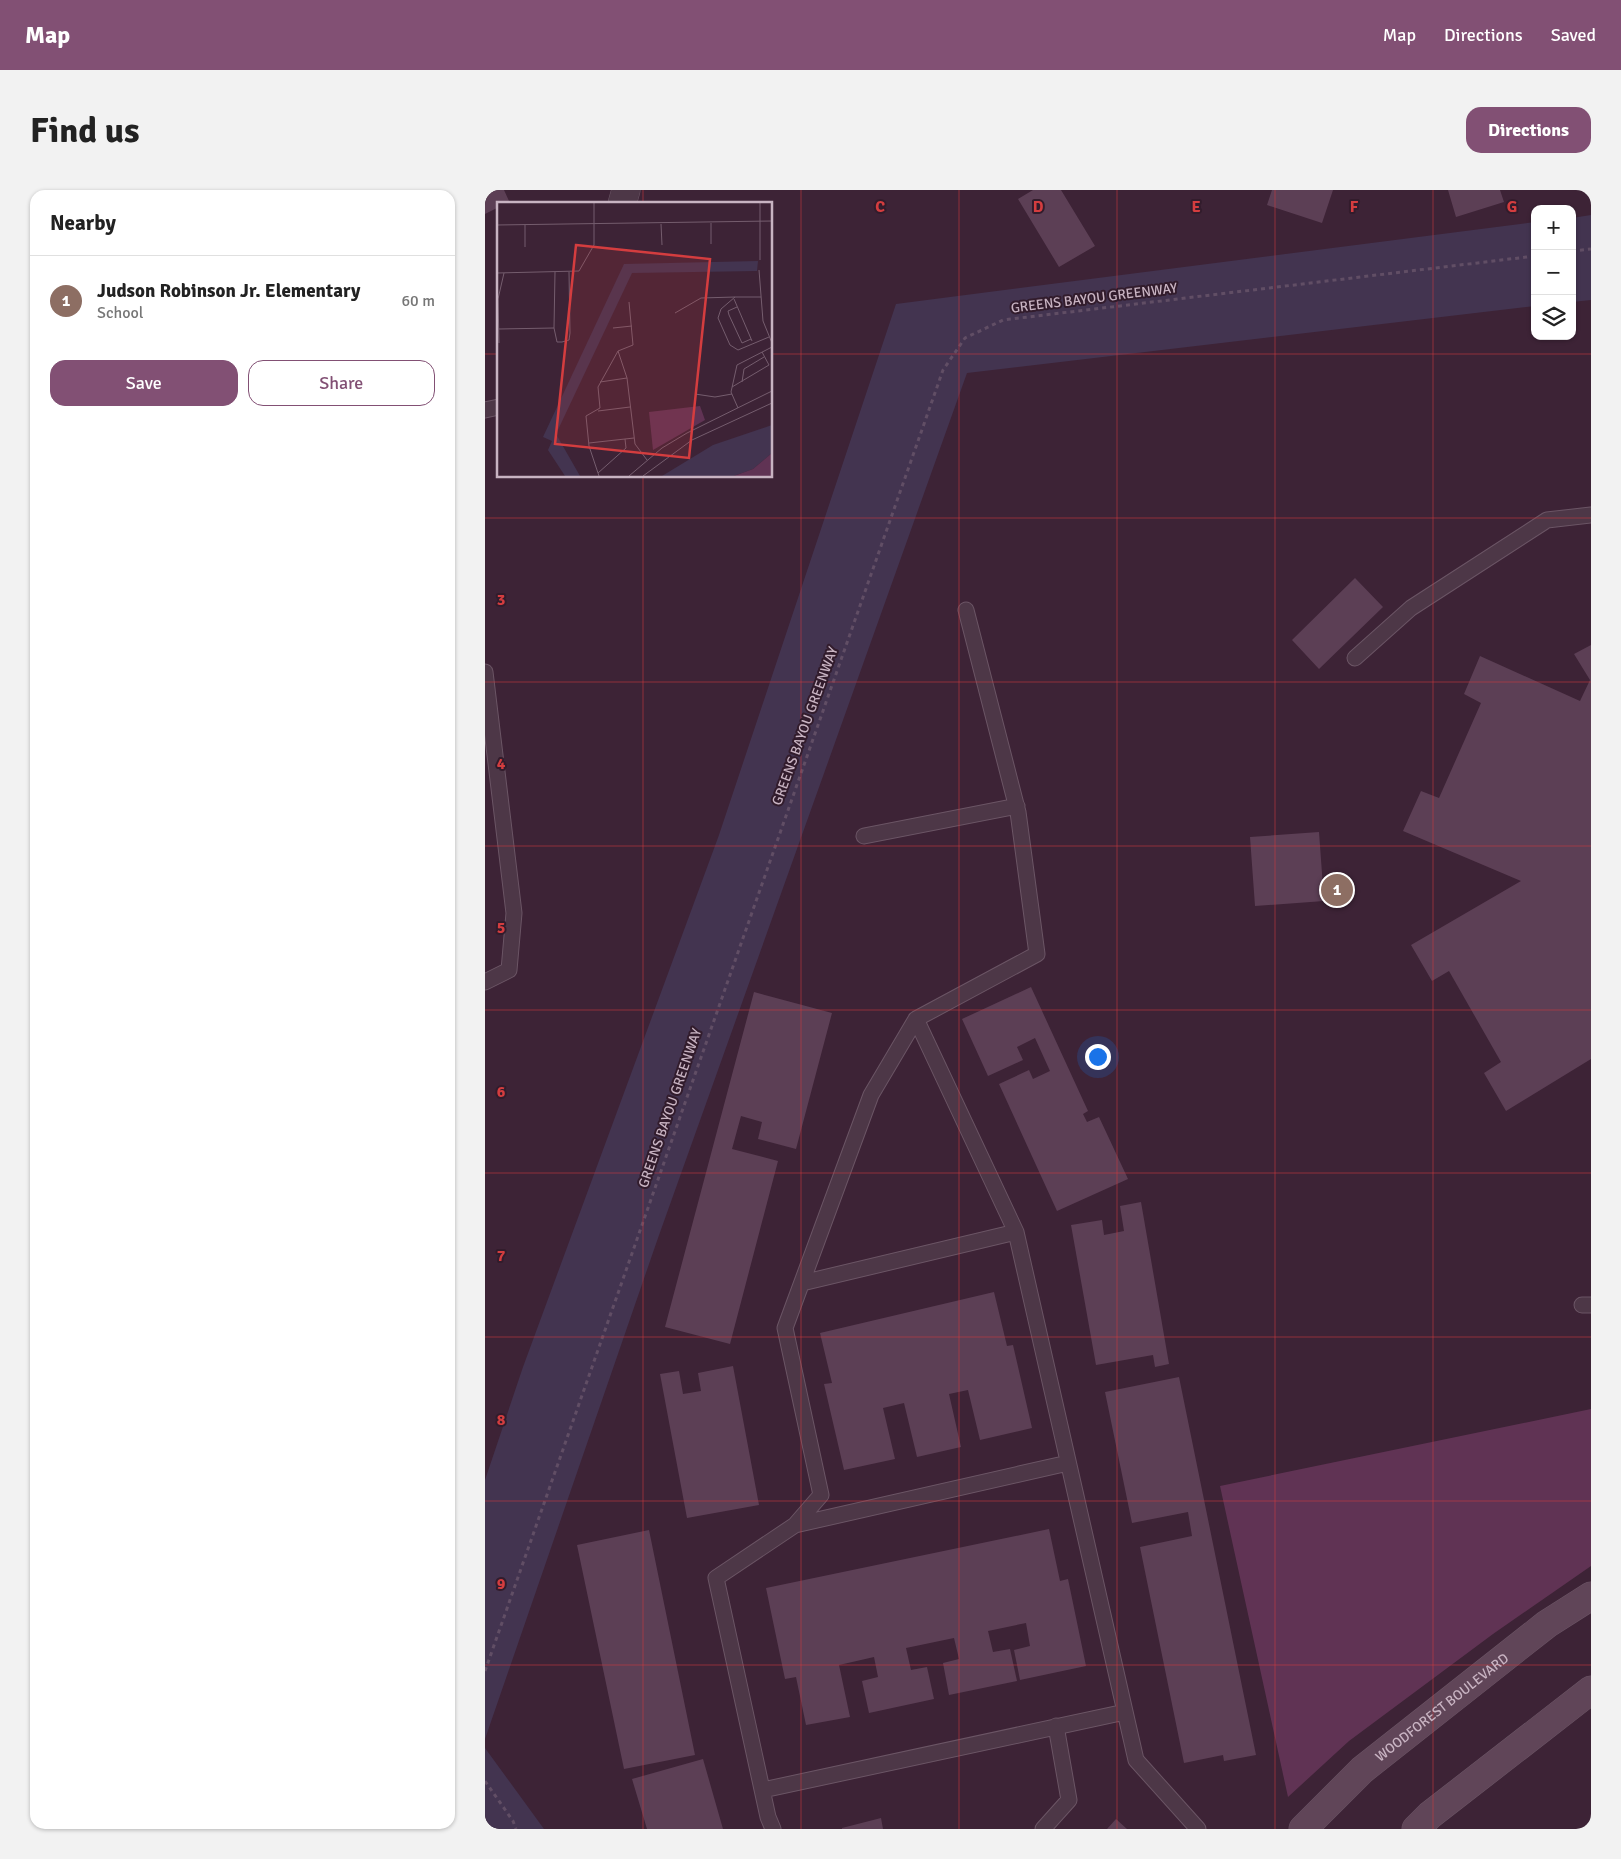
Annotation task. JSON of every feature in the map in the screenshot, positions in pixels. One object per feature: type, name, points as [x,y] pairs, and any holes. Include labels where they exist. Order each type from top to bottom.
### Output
[{"type":"main road","name":"WOODFOREST BOULEVARD","points":[[1303,1829],[1362,1770],[1547,1624],[1591,1596]]},
{"type":"main road","points":[[1416,1829],[1430,1815],[1591,1690]]},
{"type":"lane","points":[[1355,658],[1411,608],[1547,520],[1591,514]]},
{"type":"lane","points":[[773,1829],[716,1578],[795,1525],[821,1495],[785,1328],[871,1095],[916,1019],[1037,954],[1017,806],[966,610]]},
{"type":"lane","points":[[485,672],[514,913],[509,970],[485,982]]},
{"type":"lane","points":[[864,836],[1017,806]]},
{"type":"lane","points":[[916,1019],[1016,1232],[1136,1760],[1198,1829]]},
{"type":"lane","points":[[801,1283],[1016,1232]]},
{"type":"lane","points":[[795,1525],[1068,1464]]},
{"type":"lane","points":[[763,1790],[1125,1712]]},
{"type":"lane","points":[[1043,1829],[1069,1800],[1056,1726]]},
{"type":"path","points":[[1576,251],[1591,249]]},
{"type":"path","name":"GREENS BAYOU GREENWAY","points":[[485,1671],[943,370],[965,338],[1003,320],[1531,256]]},
{"type":"path","points":[[485,1781],[517,1829]]},
{"type":"shaded area","points":[[1591,215],[1591,300],[1576,302],[1576,250],[1576,217]]},
{"type":"shaded area","points":[[1531,223],[1531,306],[967,373],[658,1238],[485,1739],[485,1480],[523,1367],[719,835],[896,304]]},
{"type":"shaded area","points":[[1591,1409],[1591,1566],[1493,1634],[1349,1741],[1288,1797],[1220,1486]]},
{"type":"shaded area","points":[[485,1748],[544,1829],[485,1829]]},
{"type":"building","points":[[485,190],[504,190],[509,201],[497,202],[497,208],[485,214]]},
{"type":"building","points":[[1033,190],[1061,190],[1095,246],[1059,267],[1018,199]]},
{"type":"building","points":[[1272,190],[1333,190],[1322,223],[1267,205]]},
{"type":"building","points":[[1448,190],[1500,190],[1504,202],[1456,217]]},
{"type":"building","points":[[1355,578],[1383,607],[1319,669],[1292,640]]},
{"type":"building","points":[[1591,645],[1591,1059],[1506,1111],[1484,1073],[1501,1062],[1449,971],[1432,981],[1411,945],[1521,881],[1403,831],[1421,791],[1439,798],[1481,703],[1464,694],[1480,656],[1580,701],[1590,680],[1574,654]]},
{"type":"building","points":[[1319,832],[1324,901],[1255,906],[1250,837]]},
{"type":"building","points":[[1031,987],[1088,1111],[1083,1114],[1087,1122],[1099,1117],[1128,1179],[1057,1211],[999,1084],[1029,1070],[1033,1079],[1050,1071],[1035,1038],[1017,1047],[1023,1060],[988,1076],[962,1019]]},
{"type":"building","points":[[754,992],[832,1013],[796,1149],[758,1139],[762,1122],[741,1116],[732,1149],[778,1161],[730,1344],[665,1327]]},
{"type":"building","points":[[1141,1202],[1169,1364],[1155,1367],[1153,1355],[1096,1365],[1071,1225],[1102,1220],[1104,1235],[1124,1231],[1120,1206]]},
{"type":"building","points":[[994,1292],[1007,1346],[1013,1345],[1032,1428],[980,1440],[968,1390],[949,1394],[961,1447],[917,1457],[904,1403],[883,1408],[895,1459],[844,1470],[824,1384],[832,1383],[820,1333]]},
{"type":"building","points":[[733,1366],[759,1505],[687,1518],[660,1374],[679,1371],[683,1394],[701,1391],[698,1373]]},
{"type":"building","points":[[1179,1377],[1256,1755],[1224,1761],[1223,1755],[1184,1763],[1140,1547],[1192,1536],[1188,1512],[1132,1523],[1105,1392]]},
{"type":"building","points":[[1049,1529],[1060,1581],[1068,1579],[1086,1666],[1020,1680],[1014,1650],[1030,1646],[1026,1623],[988,1631],[993,1652],[1010,1649],[1017,1681],[949,1695],[943,1663],[959,1659],[954,1638],[906,1648],[911,1670],[927,1667],[934,1699],[869,1713],[862,1681],[878,1677],[874,1657],[839,1665],[850,1717],[806,1725],[796,1677],[785,1679],[766,1588]]},
{"type":"building","points":[[649,1530],[695,1755],[624,1769],[577,1545]]},
{"type":"building","points":[[703,1759],[723,1829],[647,1829],[632,1779]]},
{"type":"building","points":[[881,1818],[883,1829],[842,1829],[842,1828]]},
{"type":"building","points":[[1116,1819],[1127,1829],[1107,1829]]},
{"type":"place","name":"Judson Robinson Jr. Elementary","points":[[1337,890]]}]
